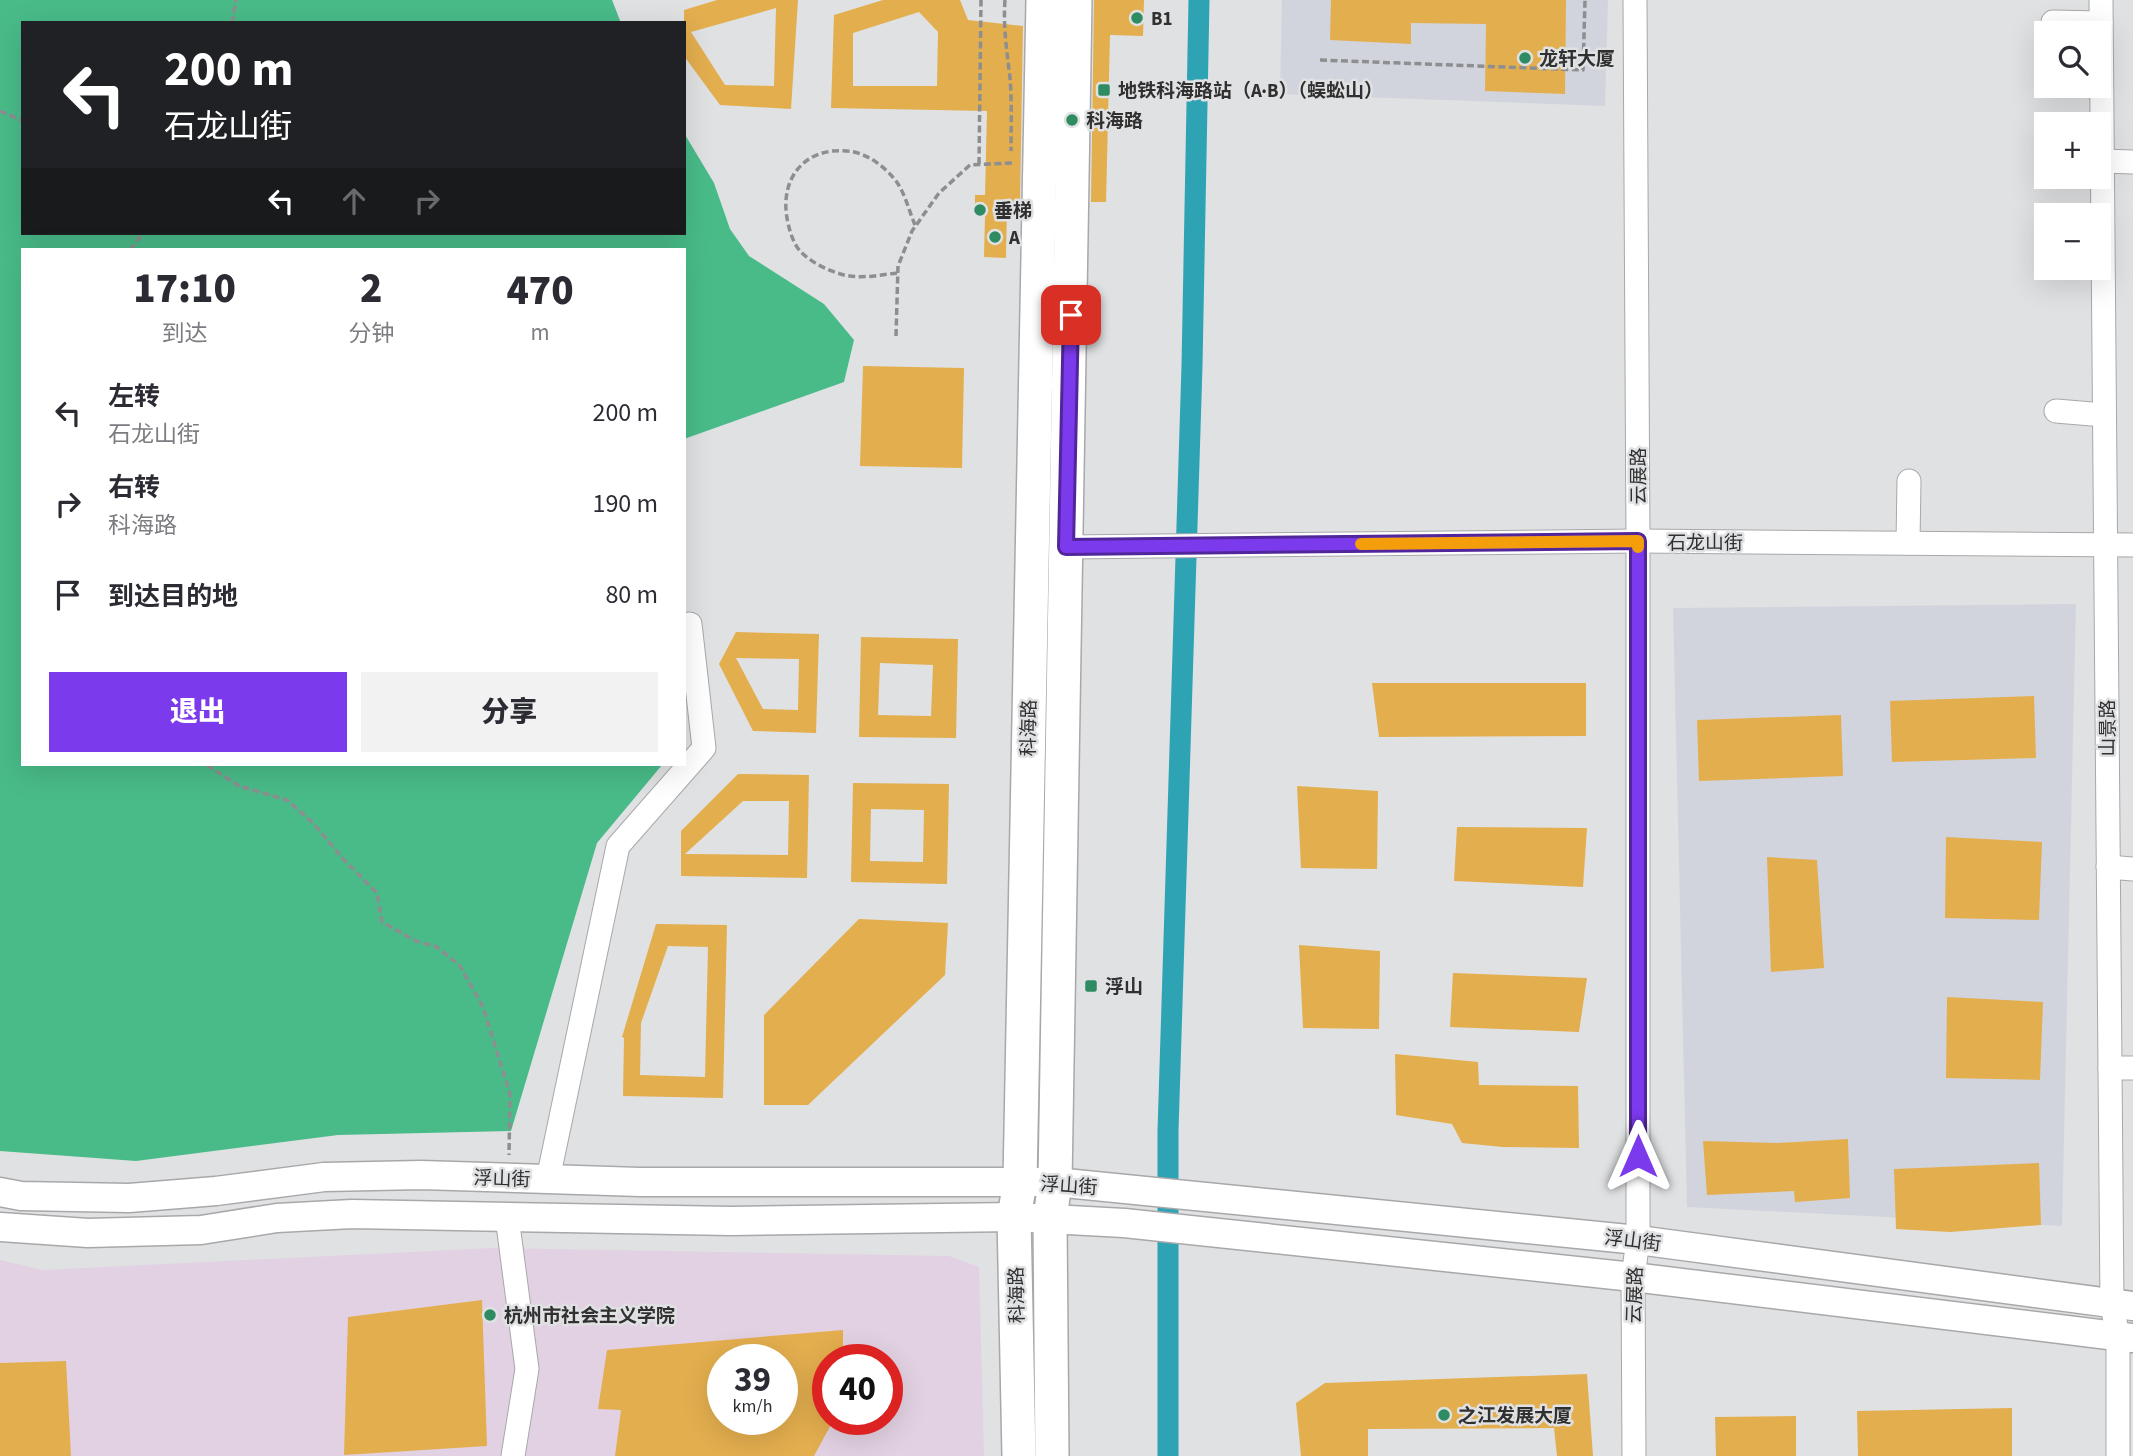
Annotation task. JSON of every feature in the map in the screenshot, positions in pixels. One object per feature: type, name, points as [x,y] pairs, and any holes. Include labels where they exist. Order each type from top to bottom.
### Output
[{"type":"highway","name":"科海路","points":[[1019,1456],[1014,1217],[1020,1182],[1043,0]]},
{"type":"highway","name":"科海路","points":[[1052,1456],[1050,1219],[1055,1182],[1075,0]]},
{"type":"main road","name":"浮山街","points":[[0,1192],[20,1196],[129,1198],[216,1191],[324,1177],[421,1175],[640,1182],[1055,1182],[1637,1240],[2123,1306]]},
{"type":"main road","name":"浮山街","points":[[0,1227],[88,1233],[201,1230],[277,1218],[352,1214],[731,1222],[1014,1217],[1124,1223],[1633,1277],[2126,1338]]},
{"type":"street","name":"云展路","points":[[1634,1456],[1638,541],[1635,0]]},
{"type":"street","name":"山景路","points":[[2101,0],[2101,21]]},
{"type":"street","points":[[2111,161],[2133,162]]},
{"type":"street","name":"山景路","points":[[2102,280],[2110,1068],[2126,1338],[2118,1456]]},
{"type":"street","points":[[2056,411],[2104,415]]},
{"type":"street","points":[[1909,481],[1909,543]]},
{"type":"street","name":"石龙山街","points":[[1066,547],[1638,541],[2133,545]]},
{"type":"street","points":[[548,1179],[618,846],[704,748],[690,624]]},
{"type":"street","points":[[2108,867],[2133,869]]},
{"type":"street","points":[[2110,1068],[2133,1068]]},
{"type":"street","points":[[507,1217],[527,1368],[513,1456]]},
{"type":"path","points":[[232,21],[236,0]]},
{"type":"path","points":[[979,164],[981,0]]},
{"type":"path","points":[[896,336],[897,273],[912,231],[939,193],[970,165],[1012,164],[1005,0]]},
{"type":"path","points":[[1320,60],[1583,70],[1585,0]]},
{"type":"path","points":[[0,111],[21,120]]},
{"type":"path","points":[[897,273],[868,277],[844,275],[816,264],[800,251],[789,229],[784,203],[788,184],[800,167],[814,155],[833,150],[853,151],[885,168],[898,183],[916,226]]},
{"type":"path","points":[[209,766],[239,786],[287,800],[313,823],[377,893],[382,922],[416,941],[437,947],[460,966],[483,1007],[510,1094],[509,1178]]},
{"type":"shaded area","points":[[1282,0],[1608,0],[1605,106],[1280,94]]},
{"type":"shaded area","points":[[2076,604],[2062,1226],[1687,1207],[1673,608]]},
{"type":"shaded area","name":"杭州市社会主义学院","points":[[492,1248],[949,1256],[979,1267],[984,1456],[0,1456],[0,1260],[43,1270]]},
{"type":"green space","points":[[0,0],[612,0],[620,21],[21,21],[21,235],[686,235],[686,136],[714,183],[730,229],[749,256],[824,304],[854,340],[844,382],[686,438],[686,248],[21,248],[21,766],[661,766],[597,843],[511,1131],[338,1135],[136,1161],[0,1151]]},
{"type":"building","points":[[717,0],[798,0],[791,109],[720,105],[686,59],[684,10]],"holes":[[[776,8],[774,86],[725,85],[691,32]]]},
{"type":"building","points":[[883,0],[960,0],[968,20],[1023,26],[1020,202],[1007,202],[1006,258],[984,257],[985,216],[975,216],[975,195],[985,195],[987,111],[831,108],[834,15]],"holes":[[[919,12],[938,32],[937,86],[853,86],[853,33]]]},
{"type":"building","points":[[1094,0],[1144,0],[1143,36],[1110,35],[1106,202],[1091,202]]},
{"type":"building","name":"龙轩大厦","points":[[1331,0],[1566,0],[1565,94],[1485,91],[1486,24],[1411,23],[1411,44],[1330,40]]},
{"type":"building","points":[[863,366],[964,368],[962,468],[860,466]]},
{"type":"building","points":[[736,632],[819,634],[816,733],[753,731],[719,664]],"holes":[[[736,658],[799,659],[798,710],[763,709]]]},
{"type":"building","points":[[861,637],[958,639],[956,738],[859,737]],"holes":[[[880,663],[933,665],[931,716],[878,715]]]},
{"type":"building","points":[[1372,683],[1586,683],[1586,736],[1379,737]]},
{"type":"building","points":[[2034,696],[2036,758],[1892,762],[1890,701]]},
{"type":"building","points":[[1841,715],[1843,776],[1699,781],[1697,720]]},
{"type":"building","points":[[738,774],[809,775],[807,878],[681,876],[681,831]],"holes":[[[743,801],[789,801],[788,855],[685,854]]]},
{"type":"building","points":[[853,783],[949,784],[947,884],[851,882]],"holes":[[[871,809],[924,810],[923,862],[870,861]]]},
{"type":"building","points":[[1297,786],[1378,791],[1377,869],[1301,868]]},
{"type":"building","points":[[1457,827],[1587,828],[1583,887],[1454,881]]},
{"type":"building","points":[[1946,837],[2042,842],[2039,920],[1945,918]]},
{"type":"building","points":[[1767,857],[1817,860],[1824,968],[1771,972]]},
{"type":"building","points":[[859,919],[948,923],[945,975],[808,1105],[764,1105],[764,1015]]},
{"type":"building","points":[[656,924],[727,925],[723,1098],[623,1096],[622,1037]],"holes":[[[668,946],[708,947],[705,1077],[640,1075],[641,1023]]]},
{"type":"building","points":[[1299,945],[1380,951],[1379,1029],[1303,1028]]},
{"type":"building","points":[[1453,973],[1587,978],[1579,1032],[1450,1027]]},
{"type":"building","points":[[1947,997],[2043,1002],[2040,1080],[1946,1078]]},
{"type":"building","points":[[1395,1054],[1478,1062],[1479,1085],[1578,1086],[1579,1148],[1503,1147],[1462,1143],[1452,1124],[1396,1115]]},
{"type":"building","points":[[1848,1139],[1850,1198],[1795,1202],[1794,1191],[1707,1195],[1703,1141],[1777,1143]]},
{"type":"building","points":[[2039,1163],[2041,1225],[1950,1232],[1896,1229],[1894,1169]]},
{"type":"building","points":[[482,1300],[487,1446],[344,1455],[348,1317]]},
{"type":"building","points":[[843,1330],[843,1344],[812,1344],[812,1435],[825,1435],[814,1456],[615,1456],[621,1410],[598,1409],[607,1350]]},
{"type":"building","points":[[66,1361],[71,1456],[0,1456],[0,1363]]},
{"type":"building","name":"之江发展大厦","points":[[1587,1374],[1593,1456],[1557,1456],[1554,1428],[1368,1429],[1368,1456],[1301,1456],[1296,1403],[1325,1383]]},
{"type":"building","points":[[2012,1408],[2012,1456],[1858,1456],[1857,1411]]},
{"type":"building","points":[[1796,1416],[1796,1456],[1716,1456],[1715,1417]]},
{"type":"waterway","points":[[1168,1456],[1168,1131],[1192,366],[1199,0]]},
{"type":"slow traffic","points":[[1361,544],[1638,541],[1638,547]]},
{"type":"place","name":"B1","points":[[1137,18]]},
{"type":"place","name":"龙轩大厦","points":[[1525,58]]},
{"type":"place","name":"地铁科海路站（A·B）（蜈蚣山）","points":[[1104,90]]},
{"type":"place","name":"科海路","points":[[1072,120]]},
{"type":"place","name":"垂梯","points":[[980,210]]},
{"type":"place","name":"A","points":[[995,237]]},
{"type":"place","name":"浮山","points":[[1091,986]]},
{"type":"place","name":"杭州市社会主义学院","points":[[490,1315]]},
{"type":"place","name":"之江发展大厦","points":[[1444,1415]]},
{"type":"route","points":[[1071,315],[1066,547],[1638,541],[1638,1156]]}]
